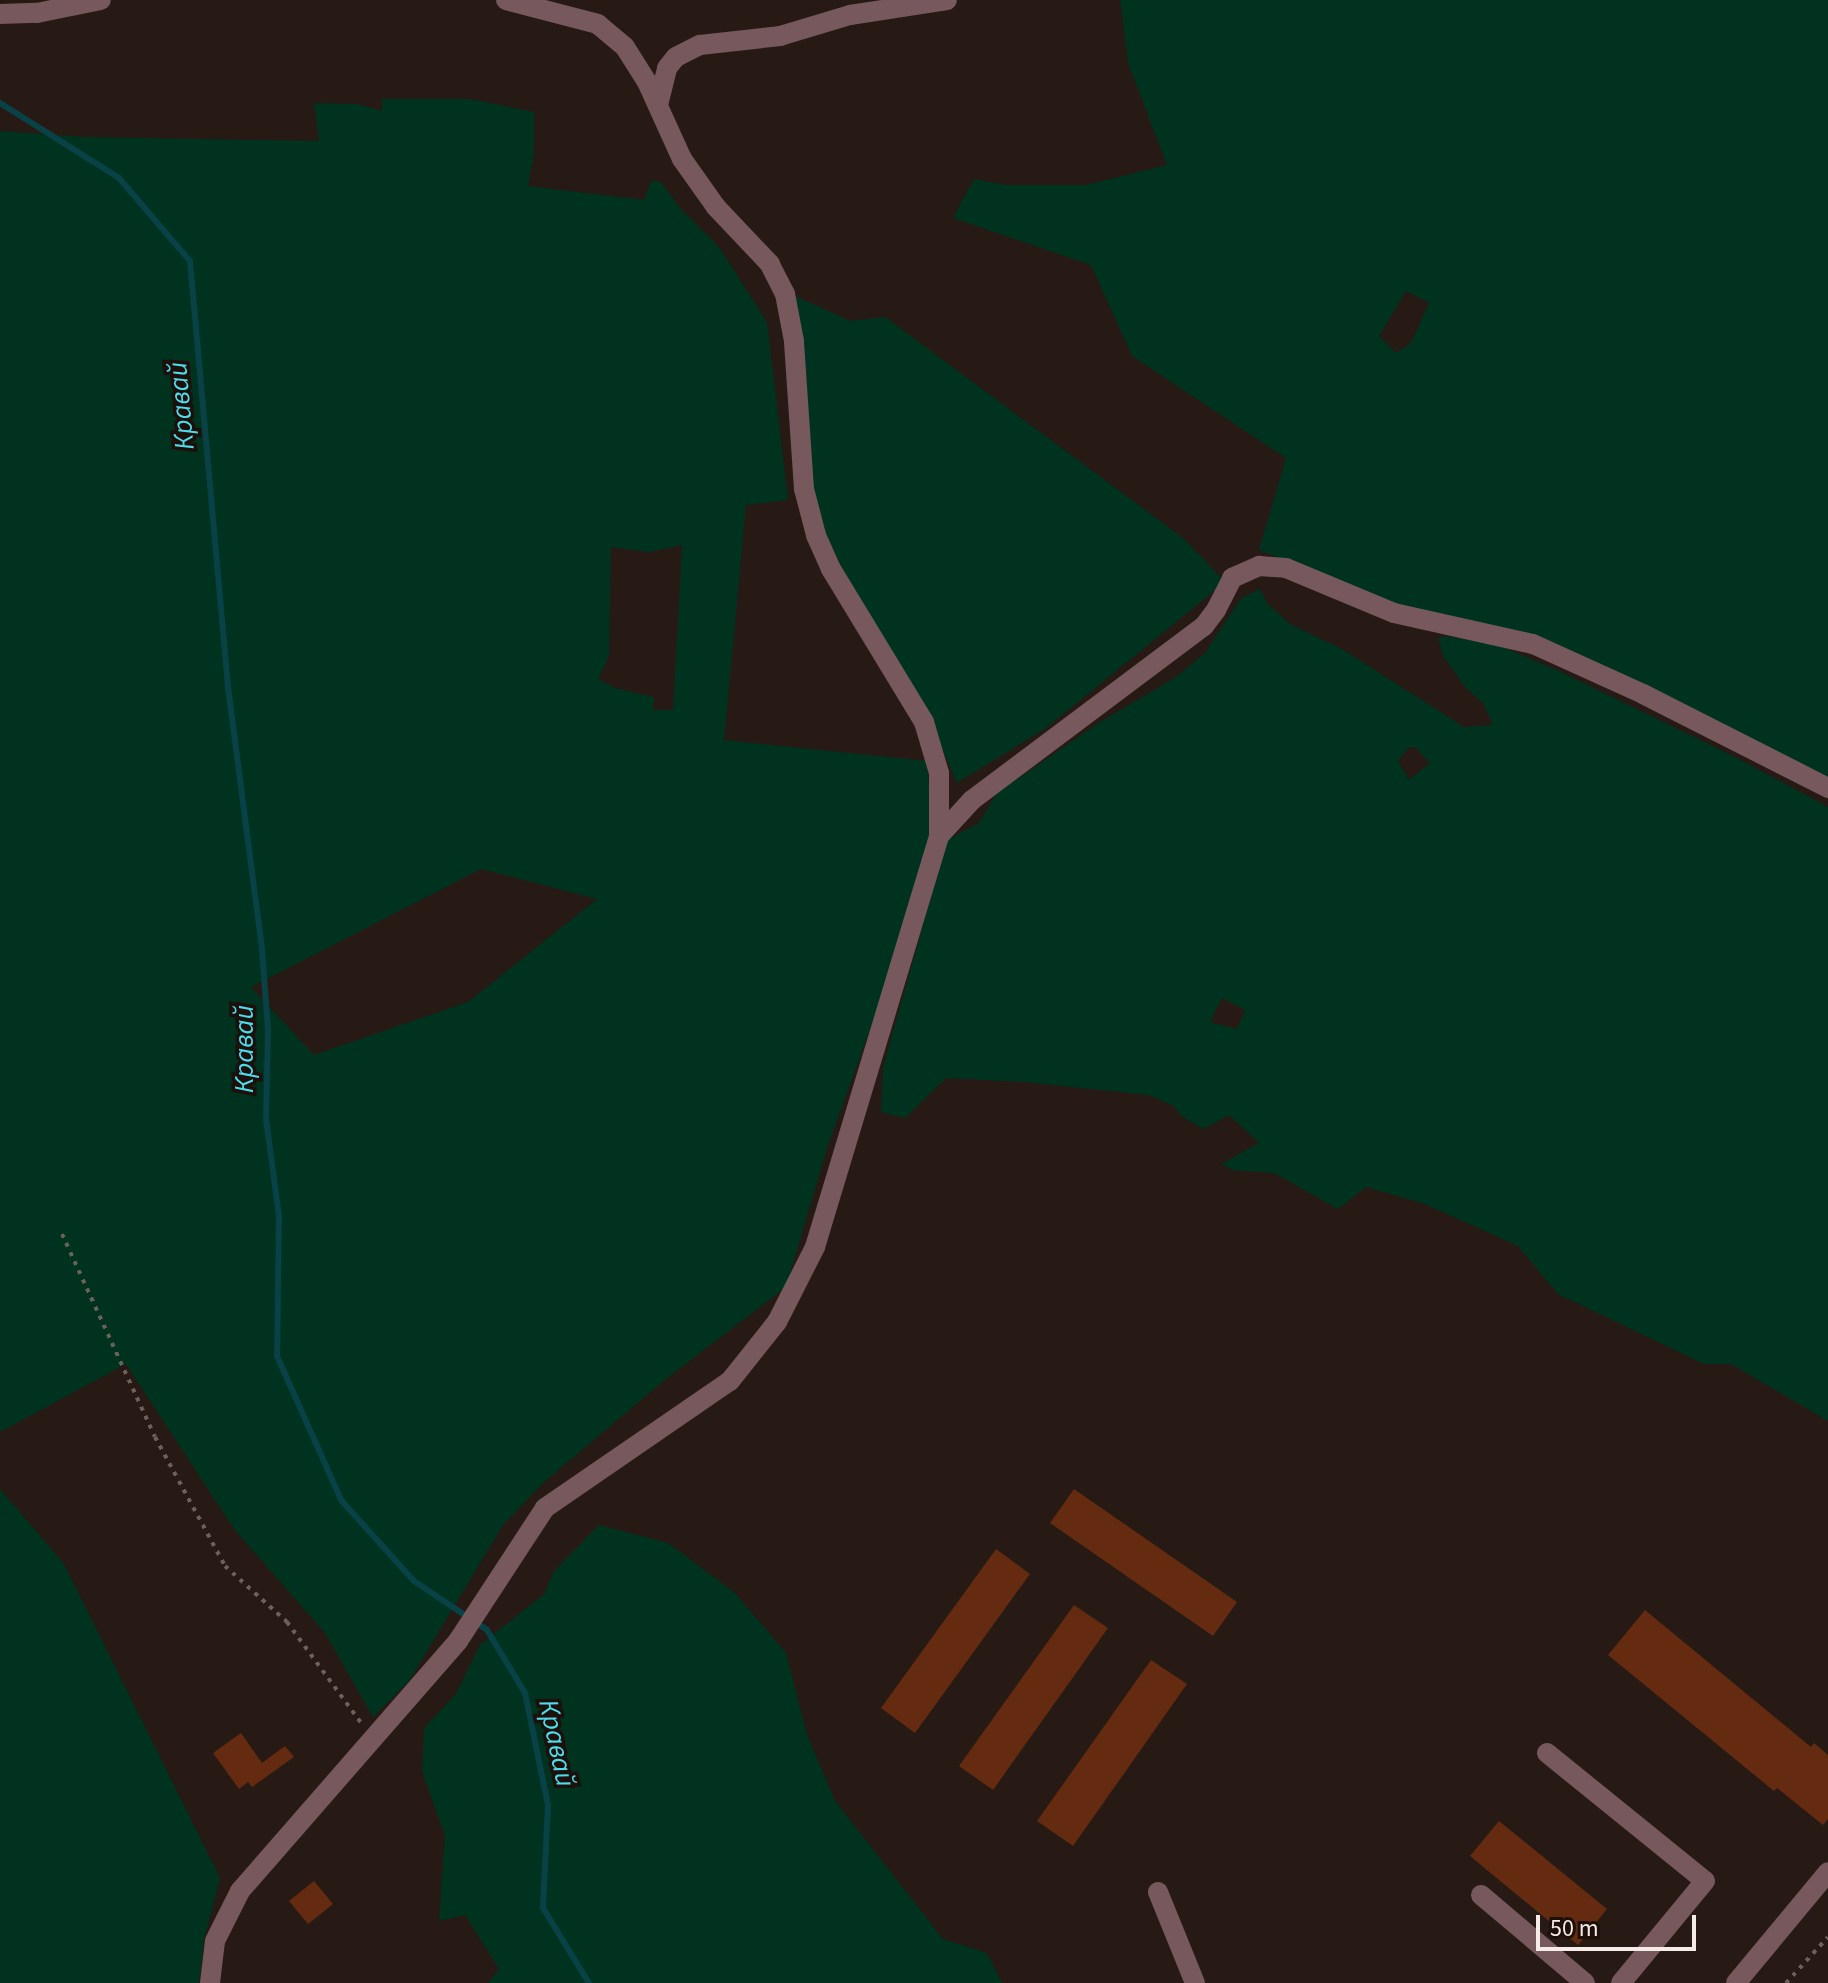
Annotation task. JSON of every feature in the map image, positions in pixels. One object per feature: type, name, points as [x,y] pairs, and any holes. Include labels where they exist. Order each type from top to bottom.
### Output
[{"type":"street","points":[[0,14],[37,13],[101,0]]},
{"type":"street","points":[[210,1983],[215,1941],[240,1891],[458,1641],[545,1508],[730,1381],[777,1322],[815,1247],[939,836],[939,773],[924,722],[831,569],[816,535],[804,489],[794,341],[785,294],[770,264],[716,207],[682,159],[658,105],[625,47],[598,24],[506,0]]},
{"type":"street","points":[[658,105],[667,68],[676,57],[700,45],[780,36],[850,15],[947,0]]},
{"type":"street","points":[[939,836],[972,800],[1204,626],[1232,578],[1259,566],[1286,568],[1394,613],[1533,644],[1643,694],[1828,788]]},
{"type":"street","points":[[1547,1753],[1705,1881],[1621,1983]]},
{"type":"street","points":[[1736,1983],[1828,1872]]},
{"type":"street","points":[[1158,1892],[1195,1983]]},
{"type":"street","points":[[1481,1895],[1585,1983]]},
{"type":"path","points":[[62,1234],[155,1437],[225,1566],[287,1622],[373,1738]]},
{"type":"path","points":[[1786,1983],[1828,1937]]},
{"type":"green space","points":[[1120,0],[1828,0],[1828,787],[1630,686],[1456,627],[1259,550],[1286,458],[1132,356],[1091,265],[953,218],[974,179],[1007,185],[1086,185],[1167,165],[1128,63]],"holes":[[[1406,291],[1429,303],[1411,343],[1396,353],[1379,336]]]},
{"type":"green space","points":[[382,99],[470,99],[534,112],[534,153],[528,186],[644,200],[651,181],[661,182],[680,208],[719,247],[767,322],[788,500],[746,505],[724,740],[927,761],[932,830],[890,974],[828,1145],[786,1287],[666,1379],[544,1482],[503,1525],[409,1681],[373,1717],[325,1633],[234,1529],[126,1364],[0,1432],[0,131],[85,137],[319,141],[314,103],[358,104],[382,111]],"holes":[[[682,545],[673,710],[653,710],[654,697],[615,688],[598,679],[609,656],[611,547],[650,552]],[[481,869],[597,899],[468,1002],[314,1055],[251,987]]]},
{"type":"green space","points":[[791,294],[850,321],[885,317],[1183,538],[1225,582],[1046,728],[957,783],[940,744],[872,628],[812,507]]},
{"type":"green space","points":[[1260,589],[1267,603],[1290,624],[1342,649],[1464,727],[1493,725],[1483,703],[1465,687],[1443,656],[1438,638],[1446,636],[1498,645],[1561,672],[1737,758],[1828,807],[1828,1421],[1731,1364],[1704,1364],[1558,1294],[1518,1246],[1425,1204],[1366,1187],[1338,1209],[1274,1173],[1233,1170],[1221,1164],[1259,1143],[1229,1115],[1204,1129],[1181,1116],[1174,1106],[1148,1095],[1025,1082],[946,1078],[905,1118],[881,1112],[883,1068],[947,840],[979,823],[996,794],[1097,724],[1176,677],[1205,653],[1241,598]],"holes":[[[1409,747],[1415,747],[1430,763],[1409,780],[1398,761]],[[1222,998],[1245,1010],[1237,1029],[1210,1022]]]},
{"type":"green space","points":[[0,1489],[64,1564],[220,1878],[204,1940],[199,1983],[0,1983]]},
{"type":"green space","points":[[599,1525],[668,1543],[734,1592],[786,1653],[807,1735],[835,1801],[943,1939],[987,1953],[1002,1983],[488,1983],[499,1969],[465,1915],[439,1921],[445,1836],[422,1771],[424,1728],[456,1694],[480,1645],[544,1594],[554,1571]]},
{"type":"building","points":[[1074,1489],[1237,1602],[1213,1636],[1050,1523]]},
{"type":"building","points":[[996,1549],[1030,1574],[915,1733],[881,1708]]},
{"type":"building","points":[[1074,1605],[1108,1628],[993,1790],[959,1766]]},
{"type":"building","points":[[1645,1610],[1811,1747],[1814,1743],[1828,1755],[1828,1819],[1823,1825],[1777,1788],[1774,1791],[1608,1655]]},
{"type":"building","points":[[1151,1660],[1187,1684],[1073,1846],[1037,1821]]},
{"type":"building","points":[[241,1733],[262,1763],[285,1746],[294,1757],[252,1787],[248,1782],[239,1789],[213,1753]]},
{"type":"building","points":[[1499,1821],[1607,1909],[1578,1945],[1470,1856]]},
{"type":"building","points":[[314,1881],[333,1904],[308,1924],[289,1901]]},
{"type":"waterway","name":"Кравай","points":[[0,103],[119,178],[190,261],[228,687],[262,950],[268,1030],[266,1119],[279,1217],[277,1356],[341,1500],[414,1581],[487,1630],[525,1693],[548,1805],[543,1908],[589,1983]]}]
